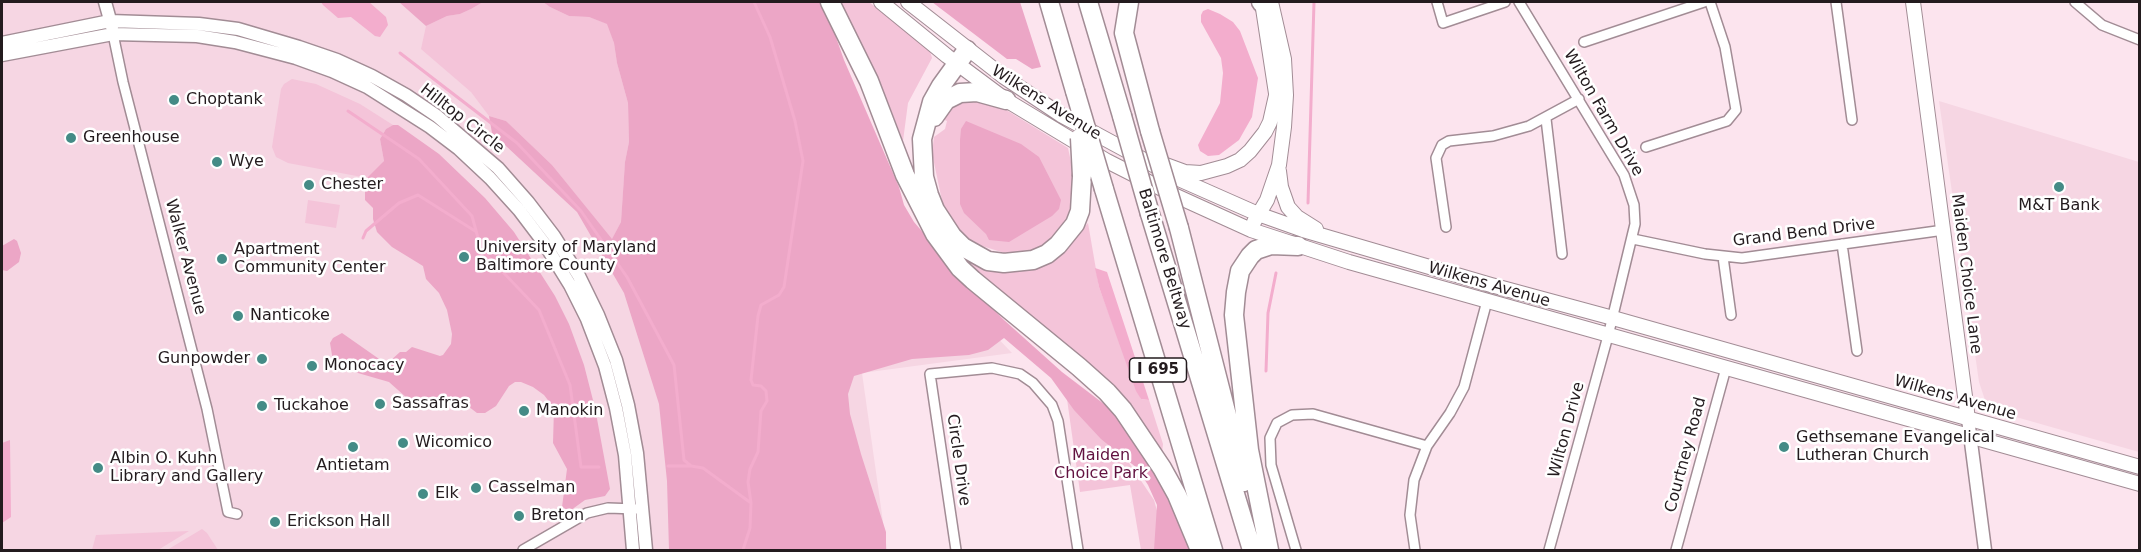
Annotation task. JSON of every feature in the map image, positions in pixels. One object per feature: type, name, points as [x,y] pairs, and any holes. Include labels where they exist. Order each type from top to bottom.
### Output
[{"type":"highway","points":[[830,2],[869,81],[905,176],[930,213],[952,236],[973,254],[988,261],[1004,263],[1033,260],[1047,254],[1058,245],[1075,224],[1080,211],[1083,158],[1075,91]]},
{"type":"highway","name":"I 695","points":[[1049,2],[1213,550]]},
{"type":"highway","name":"Baltimore Beltway","points":[[1088,2],[1252,550]]},
{"type":"highway","points":[[1129,2],[1124,33],[1179,228],[1218,387],[1263,550]]},
{"type":"highway","points":[[957,53],[921,98],[914,118],[911,138],[910,157],[913,178],[946,250],[973,280],[1079,367],[1123,410],[1177,495],[1200,550]]},
{"type":"highway","points":[[930,213],[928,155],[933,122],[940,106],[953,96],[968,92],[990,94],[1006,100]]},
{"type":"highway","points":[[1269,550],[1249,450],[1234,315],[1236,292],[1240,271],[1256,250],[1270,245],[1298,246]]},
{"type":"main road","name":"Wilkens Avenue","points":[[881,2],[957,53],[1004,77],[1110,143],[1181,180],[1258,214],[1303,230],[1491,285],[2139,467]]},
{"type":"main road","name":"Wilkens Avenue","points":[[908,2],[1006,100],[1107,161],[1251,230],[1488,302],[2139,484]]},
{"type":"main road","points":[[1258,214],[1259,195],[1270,163],[1277,126],[1277,92],[1264,2]]},
{"type":"main road","points":[[1251,230],[1267,200],[1279,165],[1286,95],[1284,58],[1264,2]]},
{"type":"main road","name":"Maiden Choice Lane","points":[[1912,2],[1968,419]]},
{"type":"main road","points":[[1110,143],[1185,172],[1220,169],[1240,160],[1259,141],[1270,122],[1277,92]]},
{"type":"main road","points":[[1279,165],[1281,187],[1288,207],[1308,225],[1351,244]]},
{"type":"main road","points":[[1780,384],[1800,381],[1943,420],[1968,419]]},
{"type":"street","name":"Walker Avenue","points":[[105,2],[123,82],[212,426],[228,512],[237,514]]},
{"type":"street","points":[[1437,2],[1443,23],[1505,2]]},
{"type":"street","name":"Wilton Farm Drive","points":[[1519,2],[1617,162],[1629,188],[1635,224],[1613,318]]},
{"type":"street","points":[[1584,42],[1704,2]]},
{"type":"street","points":[[1646,147],[1727,121],[1736,110],[1725,47],[1710,2]]},
{"type":"street","points":[[1836,2],[1852,120]]},
{"type":"street","points":[[2074,2],[2102,25],[2139,40]]},
{"type":"street","name":"Hilltop Circle","points":[[2,43],[112,27],[187,24],[238,29],[337,60],[406,95],[466,139],[498,168],[554,236],[579,276],[598,315],[616,360],[628,405],[637,453],[646,550]]},
{"type":"street","name":"Hilltop Circle","points":[[2,55],[112,27],[150,34],[235,42],[296,58],[367,87],[399,105],[459,149],[519,210],[544,243],[570,285],[587,319],[605,366],[616,408],[625,455],[633,550]]},
{"type":"street","points":[[1446,227],[1436,158],[1442,145],[1449,141],[1510,132],[1546,119],[1579,99]]},
{"type":"street","points":[[1546,119],[1562,254]]},
{"type":"street","name":"Grand Bend Drive","points":[[1633,240],[1723,257],[1742,258],[1944,230]]},
{"type":"street","points":[[1842,244],[1857,351]]},
{"type":"street","points":[[1723,257],[1731,315]]},
{"type":"street","points":[[1416,550],[1411,529],[1411,497],[1419,463],[1427,446],[1461,393],[1488,302]]},
{"type":"street","name":"Wilton Drive","points":[[1549,550],[1613,318]]},
{"type":"street","name":"Circle Drive","points":[[956,550],[930,374],[992,368],[1020,374],[1042,391],[1052,405],[1058,421],[1077,550]]},
{"type":"street","name":"Courtney Road","points":[[1676,550],[1726,368]]},
{"type":"street","points":[[1296,550],[1271,465],[1270,438],[1277,423],[1292,415],[1313,414],[1427,446]]},
{"type":"street","name":"Maiden Choice Lane","points":[[1968,419],[1985,550]]},
{"type":"street","points":[[523,550],[587,513],[608,508],[643,509]]},
{"type":"shaded area","name":"University of Maryland Baltimore County","points":[[2,2],[793,2],[944,282],[1012,353],[862,373],[887,550],[2,550]]},
{"type":"shaded area","points":[[321,2],[369,2],[386,17],[388,25],[380,37],[375,36],[351,17],[338,18]]},
{"type":"shaded area","points":[[399,2],[483,2],[460,14],[447,16],[426,26]]},
{"type":"shaded area","points":[[543,2],[820,2],[831,23],[844,60],[899,187],[904,205],[914,222],[963,279],[1004,320],[1062,372],[1125,420],[1160,479],[1191,550],[1154,550],[1157,505],[1137,468],[1101,439],[1074,410],[1051,378],[1004,338],[988,350],[969,355],[912,359],[854,376],[848,394],[850,414],[886,532],[886,550],[669,550],[667,481],[659,404],[624,293],[577,212],[492,133],[489,116],[506,121],[552,165],[612,239],[621,222],[625,162],[629,142],[628,103],[614,43],[607,24],[589,17],[569,16]]},
{"type":"shaded area","points":[[932,2],[1020,2],[1041,67],[1032,69],[1016,59],[1007,59]]},
{"type":"shaded area","points":[[1208,9],[1233,22],[1240,31],[1258,78],[1252,117],[1239,140],[1219,155],[1208,156],[1200,151],[1198,145],[1220,103],[1223,73],[1221,58],[1201,22],[1203,11]]},
{"type":"shaded area","points":[[1939,101],[2139,162],[2139,452],[2009,415],[1994,409],[1985,400],[1979,382]]},
{"type":"shaded area","points":[[966,121],[1021,144],[1039,157],[1061,200],[1059,209],[1052,216],[1009,242],[989,240],[986,234],[964,213],[960,204],[960,140],[961,129]]},
{"type":"shaded area","points":[[398,125],[439,154],[485,198],[514,232],[555,296],[569,324],[584,365],[595,408],[610,489],[605,496],[585,500],[567,513],[563,512],[567,469],[553,443],[554,408],[544,395],[533,387],[515,382],[509,386],[496,406],[485,413],[477,413],[460,400],[435,399],[416,406],[389,382],[351,371],[338,366],[333,361],[330,343],[333,338],[342,333],[382,361],[390,361],[400,352],[406,352],[412,347],[440,356],[451,344],[452,334],[447,310],[439,293],[426,279],[423,266],[392,247],[377,232],[373,219],[373,208],[365,200],[367,178],[384,161],[380,139],[386,129]]},
{"type":"shaded area","points":[[14,239],[21,253],[19,262],[7,271],[2,270],[2,246]]},
{"type":"shaded area","points":[[1095,268],[1107,272],[1149,400],[1141,399],[1136,391],[1099,287]]},
{"type":"shaded area","points":[[10,440],[11,517],[2,523],[2,443]]},
{"type":"green space","points":[[483,2],[543,2],[569,16],[589,17],[608,24],[628,103],[629,142],[625,162],[621,222],[612,240],[552,165],[506,121],[489,116],[471,92],[421,49],[426,26],[447,16],[460,14]]},
{"type":"green space","points":[[840,2],[869,2],[930,51],[932,58],[908,103],[903,141],[891,110]]},
{"type":"green space","points":[[292,79],[316,84],[360,104],[393,125],[386,129],[380,139],[384,161],[377,170],[367,178],[288,163],[276,157],[272,147],[281,89]]},
{"type":"green space","points":[[990,100],[1068,148],[1077,190],[1068,224],[1053,240],[1025,254],[1008,254],[982,246],[960,235],[949,223],[941,196],[932,153],[934,137],[945,129],[947,121],[938,117],[951,102]]},
{"type":"green space","points":[[308,200],[340,205],[336,228],[305,223]]},
{"type":"green space","points":[[1088,223],[1099,287],[1141,399],[1149,400],[1163,444],[1162,453],[1136,413],[1090,367],[985,279],[945,234],[999,271],[1075,236]]},
{"type":"green space","name":"Maiden Choice Park","points":[[1067,399],[1121,451],[1154,500],[1168,550],[1141,550],[1130,485],[1080,492]]},
{"type":"green space","points":[[202,529],[218,550],[167,550]]},
{"type":"green space","points":[[189,531],[158,550],[92,550],[96,535]]},
{"type":"waterway","points":[[743,550],[750,528],[751,503],[748,482],[750,469],[758,452],[761,411],[767,401],[766,391],[761,386],[753,385],[751,380],[758,316],[761,305],[779,295],[784,287],[803,161],[795,121],[770,37],[754,2]]},
{"type":"waterway","points":[[1308,203],[1314,2]]},
{"type":"waterway","points":[[400,53],[517,143],[581,211],[627,277],[674,365],[684,460],[691,466],[703,468],[751,503]]},
{"type":"waterway","points":[[348,111],[419,159],[472,216],[481,249],[539,310],[570,385],[581,467],[599,467]]},
{"type":"waterway","points":[[363,238],[366,231],[399,203],[418,195],[475,231]]},
{"type":"waterway","points":[[1266,371],[1268,313],[1276,273]]},
{"type":"waterway","points":[[668,466],[691,466]]},
{"type":"place","name":"Choptank","points":[[174,100]]},
{"type":"place","name":"Greenhouse","points":[[71,138]]},
{"type":"place","name":"Wye","points":[[217,162]]},
{"type":"place","name":"Chester","points":[[309,185]]},
{"type":"place","name":"M&T Bank","points":[[2059,187]]},
{"type":"place","name":"University of Maryland Baltimore County","points":[[464,257]]},
{"type":"place","name":"Apartment Community Center","points":[[222,259]]},
{"type":"place","name":"Nanticoke","points":[[238,316]]},
{"type":"place","name":"Gunpowder","points":[[262,359]]},
{"type":"place","name":"Monocacy","points":[[312,366]]},
{"type":"place","name":"Sassafras","points":[[380,404]]},
{"type":"place","name":"Tuckahoe","points":[[262,406]]},
{"type":"place","name":"Manokin","points":[[524,411]]},
{"type":"place","name":"Wicomico","points":[[403,443]]},
{"type":"place","name":"Antietam","points":[[353,447]]},
{"type":"place","name":"Gethsemane Evangelical Lutheran Church","points":[[1784,447]]},
{"type":"place","name":"Albin O. Kuhn Library and Gallery","points":[[98,468]]},
{"type":"place","name":"Casselman","points":[[476,488]]},
{"type":"place","name":"Elk","points":[[423,494]]},
{"type":"place","name":"Breton","points":[[519,516]]},
{"type":"place","name":"Erickson Hall","points":[[275,522]]}]
